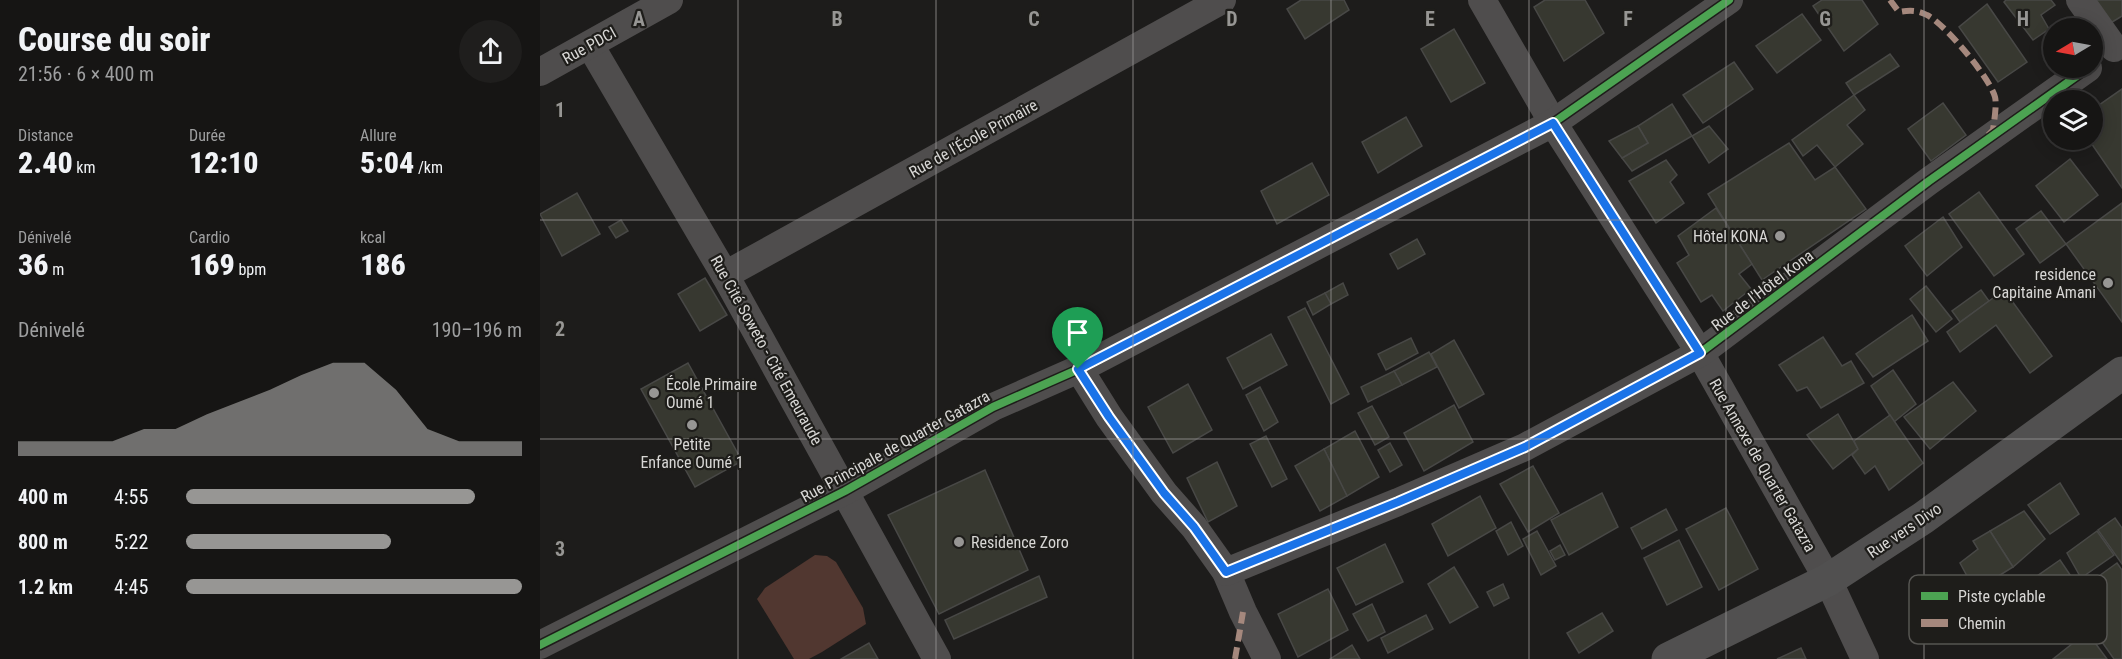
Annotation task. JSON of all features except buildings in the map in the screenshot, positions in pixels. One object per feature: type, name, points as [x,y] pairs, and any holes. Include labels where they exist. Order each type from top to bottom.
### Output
[{"type":"main road","name":"Rue vers Divo","points":[[1668,659],[1828,580],[1923,518],[2122,373]]},
{"type":"street","name":"Rue PDCI","points":[[540,72],[669,0]]},
{"type":"street","name":"Rue de l'École Primaire","points":[[725,275],[1222,0]]},
{"type":"street","name":"Rue Annexe de Quarter Gatazra","points":[[1482,0],[1553,123],[1700,353],[1828,580],[1865,659]]},
{"type":"street","name":"Rue Principale de Quarter Gatazra","points":[[540,645],[845,491],[993,407],[1078,369],[1553,123],[1729,0]]},
{"type":"street","points":[[2080,0],[2109,51]]},
{"type":"street","name":"Rue Cité Soweto - Cité Emeuraude","points":[[590,45],[725,275],[937,659]]},
{"type":"street","name":"Rue de l'Hôtel Kona","points":[[1226,572],[1525,447],[1700,353],[1929,181],[2074,78]]},
{"type":"street","points":[[1078,369],[1109,417],[1164,493],[1194,527],[1226,572],[1267,659]]},
{"type":"shaded area","points":[[815,555],[827,556],[836,562],[863,608],[866,624],[809,659],[794,659],[757,599],[765,588]]},
{"type":"marked path","points":[[1890,0],[1899,12],[1917,11],[1935,20],[1955,40],[1985,77],[1995,97],[1996,108],[1993,130],[1988,135]]},
{"type":"marked path","points":[[1235,659],[1243,612]]},
{"type":"cycle path","points":[[540,645],[845,491],[993,407],[1079,369],[1553,123],[1729,0]]},
{"type":"cycle path","points":[[1226,572],[1525,447],[1700,353],[1929,181],[2074,78]]},
{"type":"place","name":"Hôtel KONA","points":[[1780,236]]},
{"type":"place","name":"residence Capitaine Amani","points":[[2108,283]]},
{"type":"place","name":"École Primaire Oumé 1","points":[[654,393]]},
{"type":"place","name":"Petite Enfance Oumé 1","points":[[692,425]]},
{"type":"place","name":"Residence Zoro","points":[[959,542]]},
{"type":"route","points":[[1553,123],[1700,353],[1525,447],[1226,572],[1194,527],[1164,493],[1109,417],[1078,369],[1553,123]]}]
